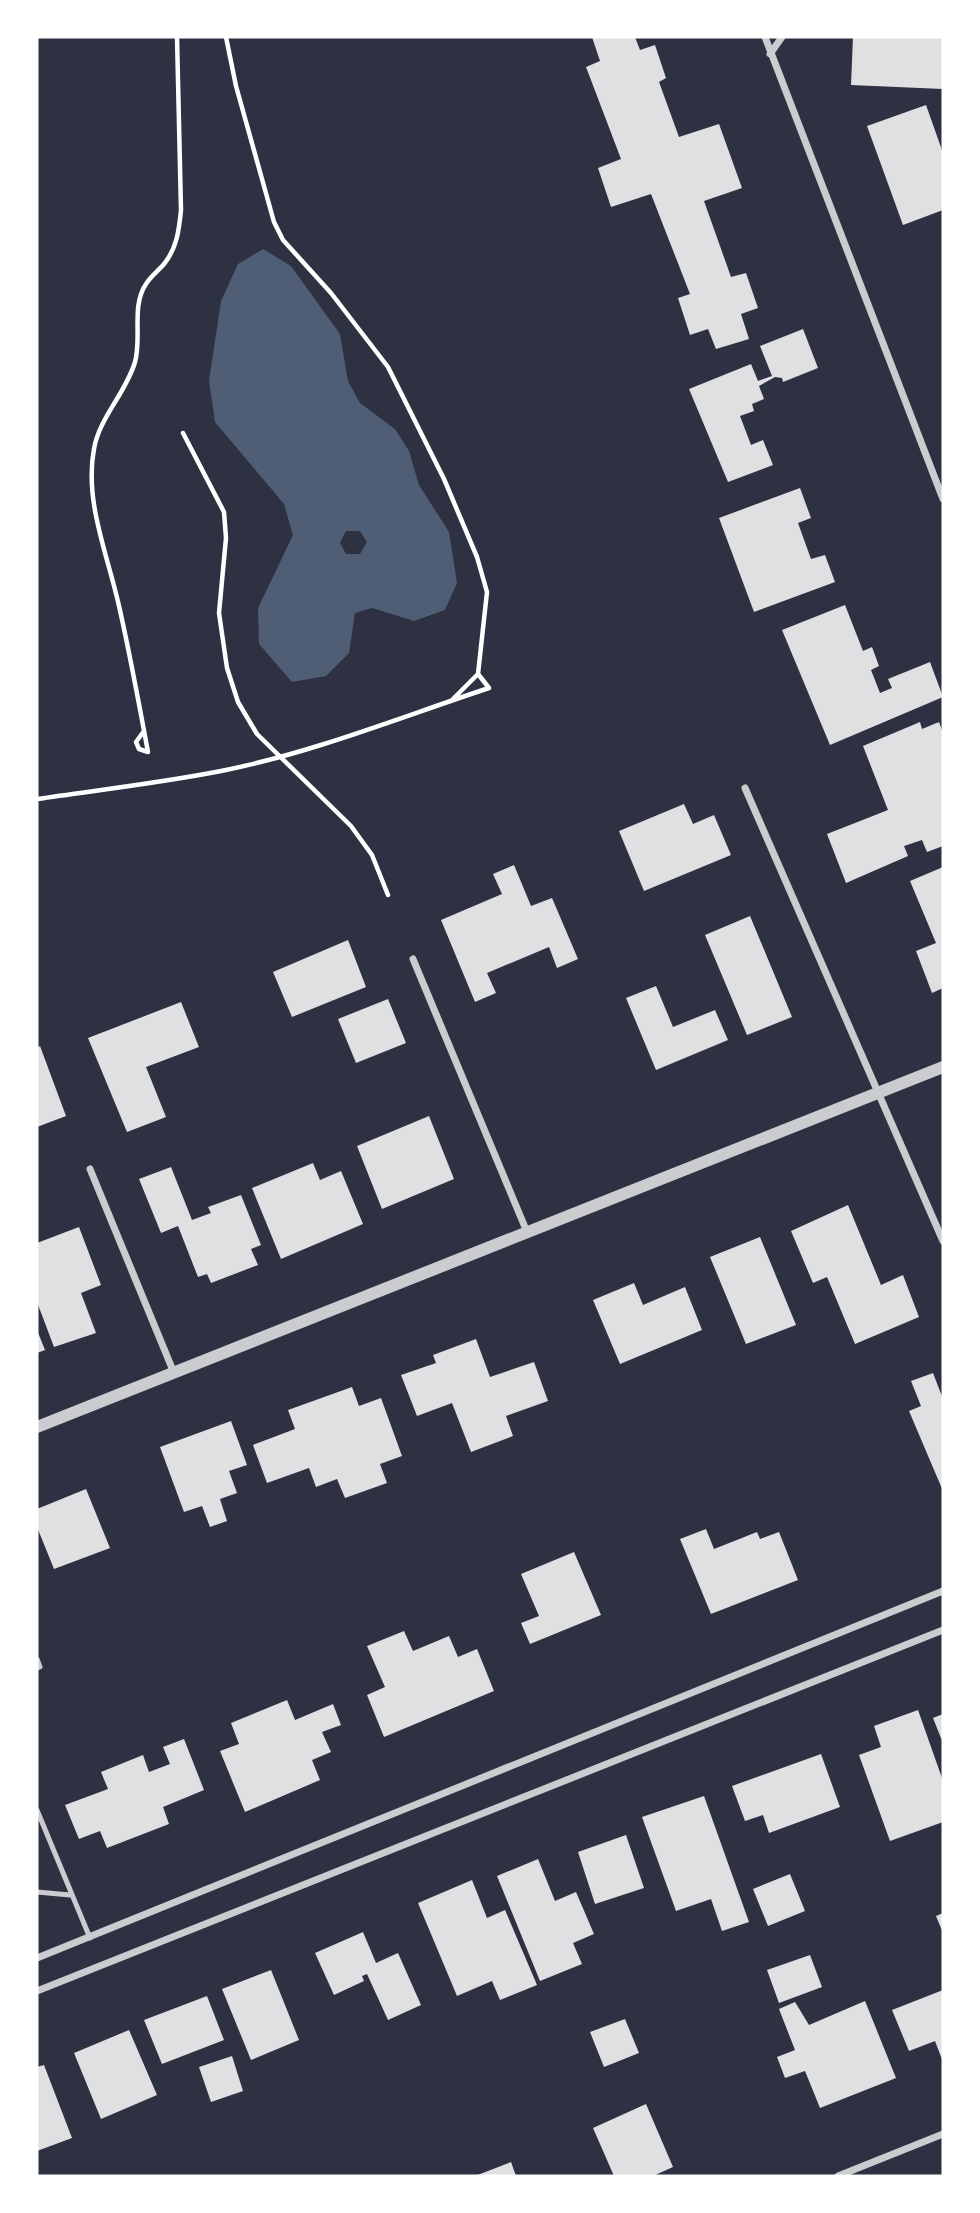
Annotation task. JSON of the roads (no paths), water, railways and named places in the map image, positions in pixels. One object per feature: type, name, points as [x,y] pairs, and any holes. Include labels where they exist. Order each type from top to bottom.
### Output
[{"type":"street","points":[[765,37],[943,499]]},
{"type":"street","points":[[770,54],[782,37]]},
{"type":"street","points":[[745,788],[876,1093],[943,1241]]},
{"type":"street","points":[[413,959],[527,1232]]},
{"type":"street","points":[[37,1427],[943,1067]]},
{"type":"street","points":[[90,1169],[174,1373]]},
{"type":"street","points":[[37,1958],[943,1591]]},
{"type":"street","points":[[37,1991],[943,1630]]},
{"type":"street","points":[[838,2176],[943,2134]]},
{"type":"lane","points":[[37,1659],[38,1667]]},
{"type":"lane","points":[[37,1810],[90,1938]]},
{"type":"lane","points":[[37,1892],[70,1895]]},
{"type":"water","points":[[263,249],[291,266],[340,334],[348,381],[360,403],[395,429],[409,451],[419,485],[449,532],[457,583],[445,610],[414,621],[372,608],[355,613],[349,653],[326,676],[292,682],[259,644],[258,608],[293,535],[284,504],[215,422],[209,381],[221,301],[238,264]],"holes":[[[346,531],[360,531],[367,542],[360,554],[346,554],[340,543]]]}]
